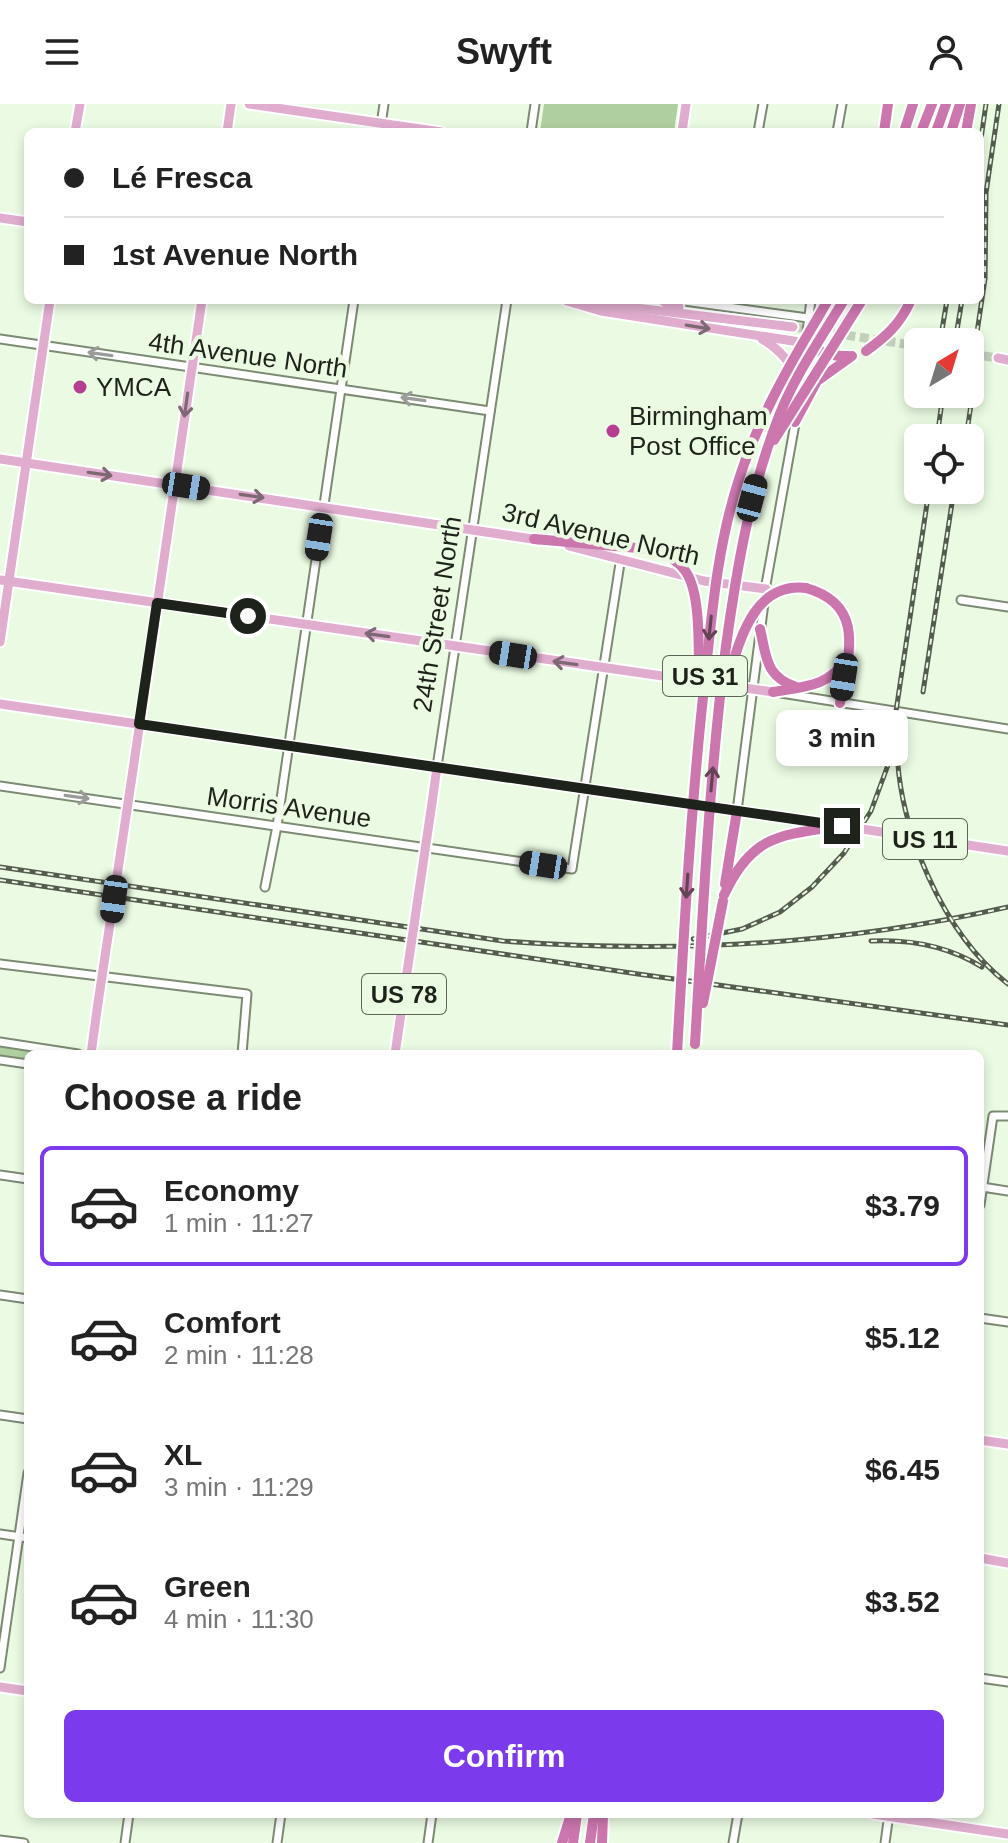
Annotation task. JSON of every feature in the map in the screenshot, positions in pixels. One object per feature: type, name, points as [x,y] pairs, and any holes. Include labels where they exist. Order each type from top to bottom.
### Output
[{"type":"highway","points":[[885,128],[888,104]]},
{"type":"highway","points":[[905,128],[913,104]]},
{"type":"highway","points":[[923,128],[932,104]]},
{"type":"highway","points":[[937,128],[946,104]]},
{"type":"highway","points":[[952,128],[960,104]]},
{"type":"highway","points":[[967,128],[971,104]]},
{"type":"highway","name":"US 31","points":[[677,1050],[691,821],[715,584],[739,478],[762,420],[812,318],[824,304]]},
{"type":"highway","name":"US 31","points":[[695,1049],[719,706],[734,587],[748,514],[789,394],[842,304]]},
{"type":"highway","points":[[767,452],[860,304]]},
{"type":"highway","points":[[795,422],[817,381],[892,333],[909,304]]},
{"type":"highway","points":[[806,343],[836,357],[852,356]]},
{"type":"highway","points":[[534,539],[649,549],[665,554],[678,563],[693,589],[700,721]]},
{"type":"highway","points":[[719,706],[743,634],[755,612],[773,594],[787,588],[806,588],[822,593],[844,613],[850,632],[840,703]]},
{"type":"highway","points":[[760,629],[771,672],[783,682],[798,687]]},
{"type":"highway","points":[[773,692],[823,682],[842,665],[848,651]]},
{"type":"highway","points":[[695,1049],[737,811]]},
{"type":"highway","points":[[723,898],[739,866],[755,850],[776,838],[814,826],[842,826]]},
{"type":"highway","points":[[562,1843],[570,1818]]},
{"type":"highway","points":[[573,1843],[576,1818]]},
{"type":"highway","points":[[590,1843],[593,1818]]},
{"type":"highway","points":[[602,1843],[603,1818]]},
{"type":"main road","points":[[76,128],[80,104]]},
{"type":"main road","points":[[228,128],[231,104]]},
{"type":"main road","points":[[249,104],[381,128]]},
{"type":"main road","points":[[683,128],[686,104]]},
{"type":"main road","points":[[0,218],[24,221]]},
{"type":"main road","points":[[0,642],[4,580],[26,463],[49,304]]},
{"type":"main road","points":[[92,1050],[201,304]]},
{"type":"main road","points":[[574,304],[806,343]]},
{"type":"main road","points":[[609,304],[793,327],[669,304]]},
{"type":"main road","points":[[760,337],[784,356],[801,385]]},
{"type":"main road","name":"3rd Avenue North","points":[[0,459],[473,528],[621,557],[704,581],[766,589]]},
{"type":"main road","points":[[4,580],[773,692]]},
{"type":"main road","points":[[0,704],[737,811],[814,826]]},
{"type":"main road","name":"24th Street North","points":[[396,1050],[437,767]]},
{"type":"main road","name":"US 11","points":[[842,826],[1008,851]]},
{"type":"main road","points":[[984,1441],[1008,1444]]},
{"type":"main road","points":[[984,1559],[1008,1563]]},
{"type":"main road","points":[[0,1687],[24,1690]]},
{"type":"main road","points":[[908,1818],[1008,1834]]},
{"type":"street","points":[[381,128],[384,104]]},
{"type":"street","points":[[532,128],[535,104]]},
{"type":"street","points":[[759,128],[763,104]]},
{"type":"street","points":[[838,128],[842,104]]},
{"type":"street","points":[[265,887],[277,826],[353,304]]},
{"type":"street","name":"24th Street North","points":[[437,767],[506,304]]},
{"type":"street","points":[[734,304],[812,318]]},
{"type":"street","points":[[737,811],[760,629],[812,318],[811,304]]},
{"type":"street","name":"4th Avenue North","points":[[0,339],[490,411]]},
{"type":"street","points":[[585,789],[621,557]]},
{"type":"street","points":[[961,600],[1008,607]]},
{"type":"street","points":[[773,692],[1008,729]]},
{"type":"street","name":"Morris Avenue","points":[[0,786],[572,869],[585,789]]},
{"type":"street","points":[[0,964],[247,994],[242,1050]]},
{"type":"street","points":[[0,1042],[50,1050]]},
{"type":"street","points":[[0,1060],[24,1063]]},
{"type":"street","points":[[984,1174],[993,1116],[1008,1116]]},
{"type":"street","points":[[0,1175],[24,1178]]},
{"type":"street","points":[[984,1187],[1008,1191]]},
{"type":"street","points":[[0,1295],[24,1298]]},
{"type":"street","points":[[984,1319],[1008,1322]]},
{"type":"street","points":[[0,1415],[24,1418]]},
{"type":"street","points":[[0,1534],[24,1538],[0,1668]]},
{"type":"street","points":[[984,1679],[1008,1682]]},
{"type":"street","points":[[125,1843],[128,1818]]},
{"type":"street","points":[[277,1843],[280,1818]]},
{"type":"street","points":[[428,1843],[431,1818]]},
{"type":"street","points":[[733,1843],[737,1818]]},
{"type":"street","points":[[885,1843],[889,1818]]},
{"type":"street","points":[[0,1840],[24,1843]]},
{"type":"green space","points":[[544,104],[678,104],[675,128],[541,128]]},
{"type":"green space","points":[[0,1046],[28,1050],[24,1050],[24,1058],[0,1055]]},
{"type":"tunnel","points":[[793,327],[904,344]]},
{"type":"tunnel","points":[[984,356],[998,358]]},
{"type":"railway","points":[[983,128],[986,104]]},
{"type":"railway","points":[[984,286],[986,193],[999,104]]},
{"type":"railway","points":[[942,328],[946,304]]},
{"type":"railway","points":[[957,328],[961,304]]},
{"type":"railway","points":[[978,328],[981,304]]},
{"type":"railway","points":[[939,424],[941,408]]},
{"type":"railway","points":[[968,424],[970,408]]},
{"type":"railway","points":[[693,939],[742,929],[780,912],[812,887],[844,853],[871,811],[888,765],[927,504]]},
{"type":"railway","points":[[923,692],[952,504]]},
{"type":"railway","points":[[897,747],[906,811],[928,877],[963,937],[1008,984]]},
{"type":"railway","points":[[0,867],[503,941],[567,945],[693,946],[820,938],[945,920],[1008,907]]},
{"type":"railway","points":[[0,880],[1008,1025]]},
{"type":"railway","points":[[871,941],[929,945],[982,967]]},
{"type":"place","name":"YMCA","points":[[80,387]]},
{"type":"place","name":"Birmingham Post Office","points":[[613,431]]},
{"type":"route","points":[[248,616],[157,603],[139,724],[842,826]]}]
